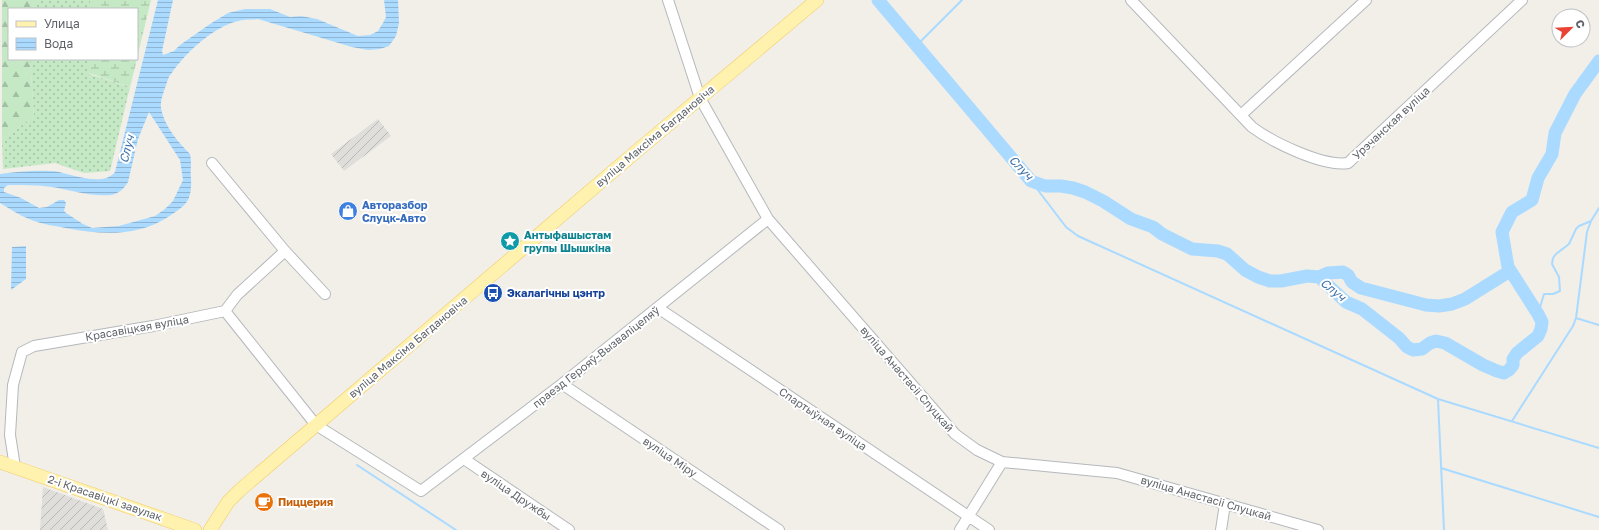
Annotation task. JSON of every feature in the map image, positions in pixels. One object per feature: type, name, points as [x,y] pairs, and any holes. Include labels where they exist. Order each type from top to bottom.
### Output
[{"type":"main road","name":"вуліца Максіма Багдановіча","points":[[210,530],[228,502],[240,490],[817,0]]},
{"type":"main road","name":"2-і Красавіцкі завулак","points":[[0,462],[195,530]]},
{"type":"street","name":"вуліца Анастасіі Слуцкай","points":[[668,0],[700,98],[768,219],[955,434],[977,450],[1002,462],[1117,473],[1318,530]]},
{"type":"street","name":"Урэчанская вуліца","points":[[1131,0],[1252,127],[1266,137],[1316,159],[1332,163],[1348,163],[1522,0]]},
{"type":"street","points":[[1241,115],[1366,0]]},
{"type":"street","points":[[212,163],[285,250],[325,294]]},
{"type":"street","name":"праезд Герояў-Вызваліцеляў","points":[[316,425],[421,491],[562,384],[768,219]]},
{"type":"street","points":[[285,250],[237,295],[225,311],[316,425]]},
{"type":"street","name":"Спартыўная вуліца","points":[[658,308],[988,530]]},
{"type":"street","name":"Красавіцкая вуліца","points":[[15,467],[10,435],[13,385],[22,352],[26,349],[34,346],[153,326],[225,311]]},
{"type":"street","name":"вуліца Міру","points":[[562,384],[779,530]]},
{"type":"street","name":"вуліца Дружбы","points":[[464,459],[569,530]]},
{"type":"street","points":[[960,530],[1002,462]]},
{"type":"street","points":[[1220,530],[1225,504]]},
{"type":"shaded area","points":[[378,119],[391,136],[344,171],[331,154]]},
{"type":"shaded area","points":[[43,487],[103,509],[108,530],[40,530]]},
{"type":"green space","points":[[2,0],[35,0],[33,8],[8,8],[8,60],[30,60],[34,116],[2,140]]},
{"type":"green space","points":[[35,0],[90,0],[90,8],[33,8]]},
{"type":"green space","points":[[90,0],[151,0],[138,54],[138,8],[90,8]]},
{"type":"green space","points":[[30,60],[89,60],[89,74],[130,87],[110,171],[84,173],[55,163],[3,169],[2,140],[34,116]]},
{"type":"green space","points":[[89,60],[137,60],[130,87],[89,73]]},
{"type":"water","points":[[158,0],[173,0],[162,51],[163,55],[174,51],[180,45],[228,13],[245,9],[270,9],[290,17],[301,16],[317,19],[358,36],[370,35],[378,31],[386,17],[384,0],[398,0],[399,23],[396,36],[389,46],[380,49],[368,50],[352,47],[258,19],[243,20],[222,27],[202,40],[193,48],[169,77],[161,100],[161,108],[168,127],[176,139],[190,154],[191,186],[189,197],[187,202],[180,209],[157,223],[133,231],[108,233],[83,231],[34,221],[0,203],[0,174],[50,171],[84,178],[101,179],[109,177],[115,172]],"holes":[[[149,112],[180,160],[183,180],[173,201],[155,216],[119,226],[92,228],[66,213],[64,211],[66,203],[64,200],[59,200],[47,207],[39,208],[21,198],[4,192],[4,188],[8,185],[47,186],[96,195],[111,195],[118,192],[123,189],[128,182],[138,139]]]},
{"type":"water","points":[[26,246],[26,279],[11,290],[12,247]]},
{"type":"waterway","name":"Случ","points":[[878,0],[1031,181],[1045,186],[1061,186],[1085,192],[1103,201],[1131,219],[1153,227],[1162,234],[1192,249],[1218,251],[1227,254],[1245,270],[1258,277],[1270,281],[1281,281],[1307,276],[1319,277],[1346,302],[1362,309],[1399,338],[1407,347],[1413,350],[1422,349],[1430,343],[1436,341],[1445,343],[1483,365],[1504,373],[1513,365],[1513,359],[1517,353],[1538,336],[1542,322],[1508,267],[1502,232],[1512,212],[1532,200],[1538,178],[1552,154],[1555,133],[1575,94],[1599,61]]},
{"type":"waterway","points":[[916,46],[962,0]]},
{"type":"waterway","points":[[1031,181],[1066,227],[1078,236],[1438,399],[1599,448]]},
{"type":"waterway","points":[[1512,421],[1573,326],[1576,318],[1587,232],[1591,221],[1599,208]]},
{"type":"waterway","points":[[1538,314],[1544,294],[1553,294],[1560,291],[1559,277],[1552,264],[1553,258],[1569,244],[1579,226],[1591,221]]},
{"type":"waterway","points":[[1319,277],[1328,273],[1343,272],[1348,275],[1352,282],[1361,288],[1426,305],[1439,306],[1452,304],[1465,299],[1510,271]]},
{"type":"waterway","points":[[1576,318],[1599,325]]},
{"type":"waterway","points":[[1438,399],[1444,530]]},
{"type":"waterway","points":[[357,465],[456,530]]},
{"type":"waterway","points":[[1441,468],[1599,517]]},
{"type":"place","name":"Авторазбор Слуцк-Авто","points":[[348,211]]},
{"type":"place","name":"Антыфашыстам групы Шышкіна","points":[[510,241]]},
{"type":"place","name":"Экалагічны цэнтр","points":[[493,293]]},
{"type":"place","name":"Пиццерия","points":[[264,502]]}]
